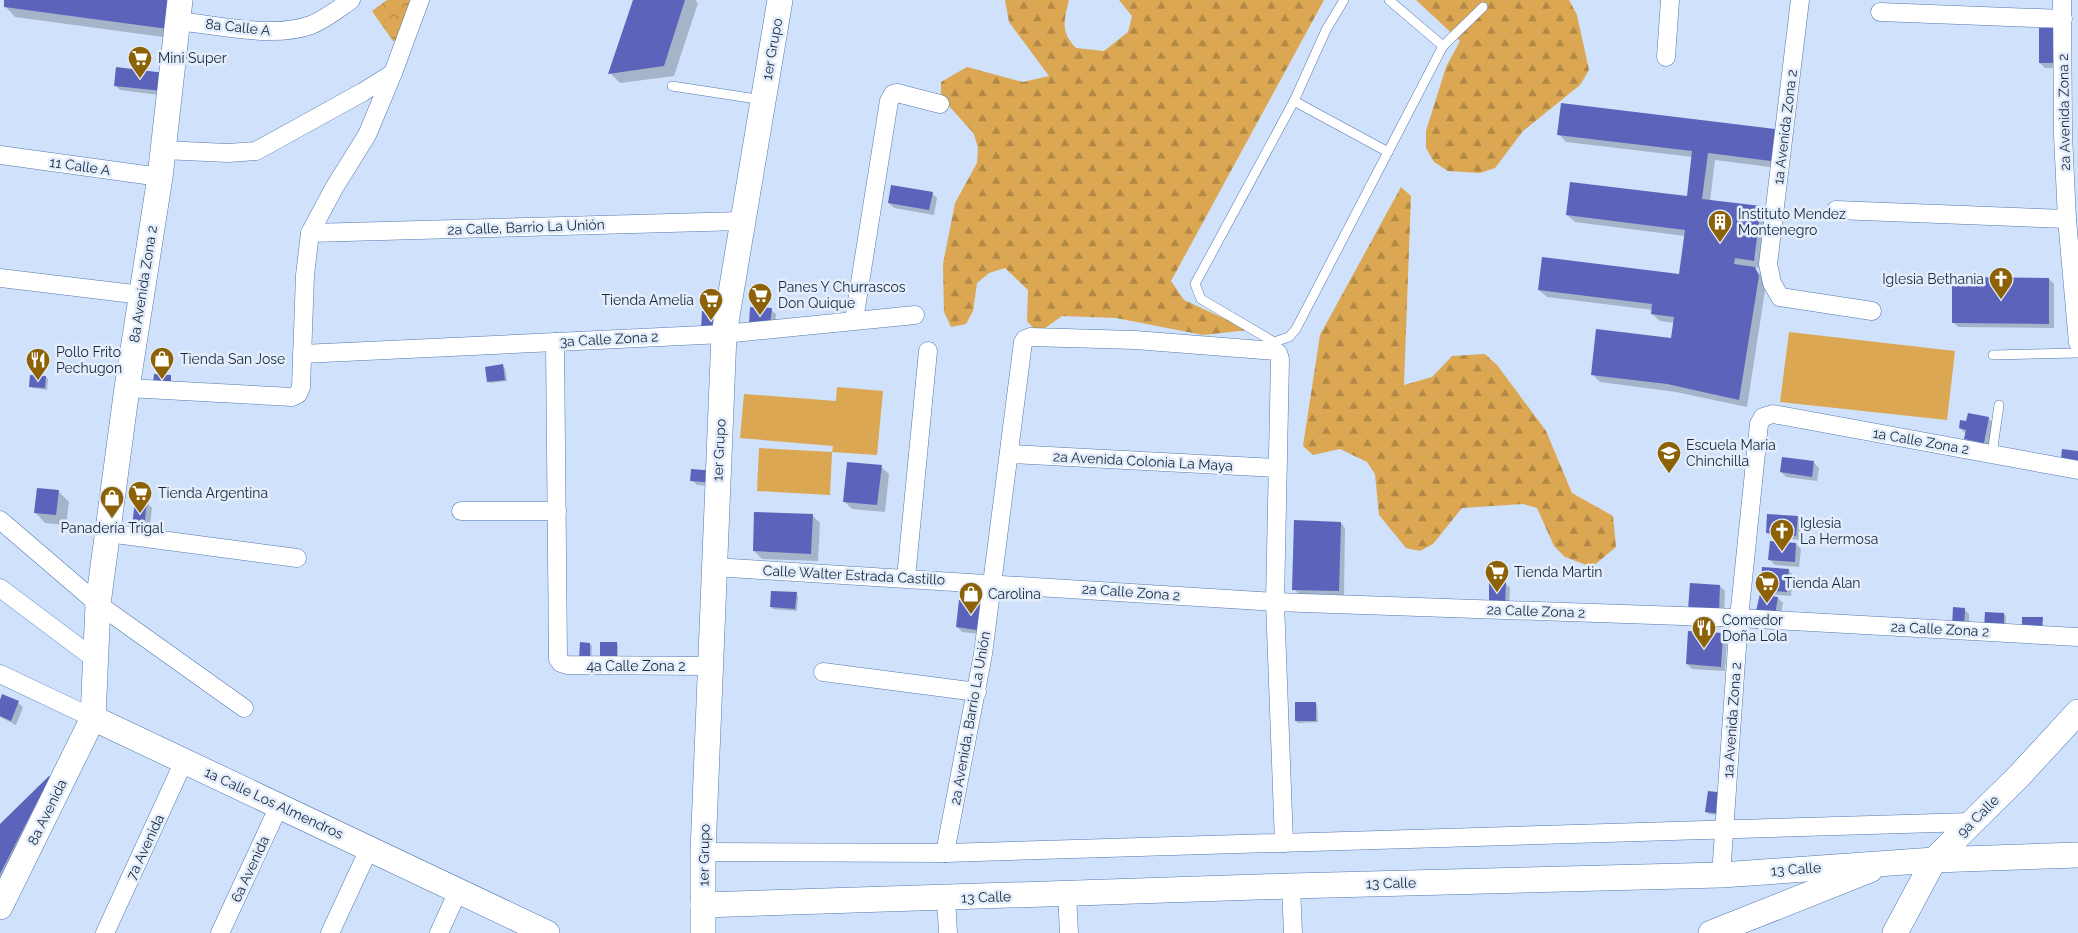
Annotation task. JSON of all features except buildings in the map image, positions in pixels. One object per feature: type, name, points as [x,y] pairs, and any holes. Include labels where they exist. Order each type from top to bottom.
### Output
[{"type":"street","name":"8a Calle A","points":[[178,10],[273,32],[312,24],[350,0]]},
{"type":"street","points":[[128,388],[292,397],[298,394],[301,387],[304,274],[310,234],[334,188],[367,136],[420,0]]},
{"type":"street","name":"1er Grupo","points":[[703,933],[703,852],[724,334],[779,0]]},
{"type":"street","points":[[1666,57],[1670,0]]},
{"type":"street","name":"1a Avenida Zona 2","points":[[1800,0],[1768,264],[1772,283],[1780,297],[1872,310]]},
{"type":"street","name":"2a Avenida Zona 2","points":[[2062,0],[2068,29],[2064,136],[2067,219],[2078,343]]},
{"type":"street","name":"8a Avenida Zona 2","points":[[93,718],[98,604],[160,176],[178,10]]},
{"type":"street","points":[[1880,12],[2068,29]]},
{"type":"street","points":[[162,150],[228,153],[256,151],[363,92],[393,73]]},
{"type":"street","points":[[854,320],[889,101],[892,94],[898,93],[940,104]]},
{"type":"street","name":"11 Calle A","points":[[0,155],[160,176]]},
{"type":"street","points":[[1836,210],[2067,219]]},
{"type":"street","name":"2a Calle, Barrio La Unión","points":[[310,234],[742,221]]},
{"type":"street","points":[[0,278],[142,295]]},
{"type":"street","name":"3a Calle Zona 2","points":[[302,354],[724,334],[915,315]]},
{"type":"street","name":"2a Avenida, Barrio La Unión","points":[[945,853],[977,692],[994,583],[1023,342],[1025,339],[1030,337],[1135,340],[1275,350],[1280,359],[1277,468]]},
{"type":"street","points":[[461,511],[557,511],[555,342]]},
{"type":"street","points":[[906,578],[928,351]]},
{"type":"street","name":"1a Calle Zona 2","points":[[1764,417],[1773,414],[2078,470]]},
{"type":"street","name":"1a Avenida Zona 2","points":[[1721,875],[1739,618],[1758,424],[1764,417]]},
{"type":"street","name":"2a Avenida Colonia La Maya","points":[[1010,454],[1277,468]]},
{"type":"street","points":[[1277,468],[1275,602],[1284,844]]},
{"type":"street","name":"4a Calle Zona 2","points":[[557,511],[558,659],[561,663],[567,665],[710,666]]},
{"type":"street","points":[[0,520],[98,604],[244,708]]},
{"type":"street","points":[[108,532],[297,558]]},
{"type":"street","name":"Calle Walter Estrada Castillo","points":[[714,567],[994,583]]},
{"type":"street","name":"2a Calle Zona 2","points":[[994,583],[1275,602],[1739,618],[2078,637]]},
{"type":"street","points":[[0,588],[96,660]]},
{"type":"street","points":[[823,672],[977,692]]},
{"type":"street","name":"1a Calle Los Almendros","points":[[0,674],[547,933]]},
{"type":"street","name":"9a Calle","points":[[1895,933],[1934,860],[2018,776],[2078,712]]},
{"type":"street","name":"8a Avenida","points":[[0,907],[93,718]]},
{"type":"street","name":"7a Avenida","points":[[105,933],[184,761]]},
{"type":"street","name":"6a Avenida","points":[[220,933],[279,806]]},
{"type":"street","points":[[703,852],[945,853],[1971,822]]},
{"type":"street","points":[[330,933],[369,849]]},
{"type":"street","name":"13 Calle","points":[[703,905],[1291,886],[1721,875],[1891,862],[2078,855]]},
{"type":"street","points":[[1711,933],[1891,862]]},
{"type":"street","points":[[1291,886],[1293,933]]},
{"type":"street","points":[[439,933],[458,891]]},
{"type":"street","points":[[1067,894],[1069,933]]},
{"type":"street","points":[[946,898],[948,933]]},
{"type":"lane","points":[[1344,0],[1326,30],[1294,100],[1195,284],[1201,299],[1274,342],[1288,337],[1296,329],[1443,46],[1483,7]]},
{"type":"lane","points":[[1389,0],[1443,46]]},
{"type":"lane","points":[[672,86],[763,100]]},
{"type":"lane","points":[[1294,100],[1388,152]]},
{"type":"lane","points":[[1993,354],[2078,354]]},
{"type":"lane","points":[[1992,454],[1999,405]]},
{"type":"green space","points":[[387,0],[415,0],[401,41],[393,41],[372,11]]},
{"type":"green space","points":[[1005,0],[1069,0],[1065,31],[1071,42],[1076,48],[1104,51],[1128,32],[1132,16],[1119,0],[1324,0],[1171,281],[1184,300],[1249,330],[1203,335],[1116,318],[1062,316],[1038,333],[1027,321],[1028,290],[1005,268],[989,273],[977,283],[973,311],[966,324],[951,327],[944,312],[943,264],[955,203],[977,163],[978,148],[974,134],[941,97],[941,82],[967,67],[1023,82],[1049,76],[1009,22]]},
{"type":"green space","points":[[1416,0],[1569,0],[1577,15],[1589,70],[1580,85],[1523,131],[1495,168],[1480,173],[1448,171],[1434,162],[1426,148],[1426,131],[1446,67],[1460,41]]},
{"type":"green space","points":[[1401,187],[1411,196],[1404,385],[1432,377],[1452,356],[1485,354],[1497,365],[1546,431],[1572,493],[1613,516],[1616,547],[1592,567],[1565,557],[1554,546],[1537,508],[1523,504],[1462,508],[1433,544],[1420,551],[1406,548],[1379,515],[1375,474],[1367,462],[1340,449],[1313,455],[1303,446],[1320,335]]},
{"type":"green space","points":[[1789,332],[1955,351],[1947,420],[1780,402]]},
{"type":"green space","points":[[837,387],[883,391],[877,455],[832,452],[833,446],[740,438],[744,394],[836,401]]},
{"type":"green space","points":[[759,448],[832,452],[830,495],[757,491]]},
{"type":"place","name":"Mini Super","points":[[140,79]]},
{"type":"place","name":"Instituto Mendez Montenegro","points":[[1720,243]]},
{"type":"place","name":"Iglesia Bethania","points":[[2001,300]]},
{"type":"place","name":"Panes Y Churrascos Don Quique","points":[[760,316]]},
{"type":"place","name":"Tienda Amelia","points":[[711,321]]},
{"type":"place","name":"Tienda San Jose","points":[[162,380]]},
{"type":"place","name":"Pollo Frito Pechugon","points":[[38,381]]},
{"type":"place","name":"Escuela Maria Chinchilla","points":[[1669,474]]},
{"type":"place","name":"Tienda Argentina","points":[[140,514]]},
{"type":"place","name":"Panadería Trigal","points":[[112,519]]},
{"type":"place","name":"Iglesia La Hermosa","points":[[1782,552]]},
{"type":"place","name":"Tienda Martin","points":[[1497,593]]},
{"type":"place","name":"Tienda Alan","points":[[1767,604]]},
{"type":"place","name":"Carolina","points":[[971,615]]},
{"type":"place","name":"Comedor Doña Lola","points":[[1704,649]]}]
